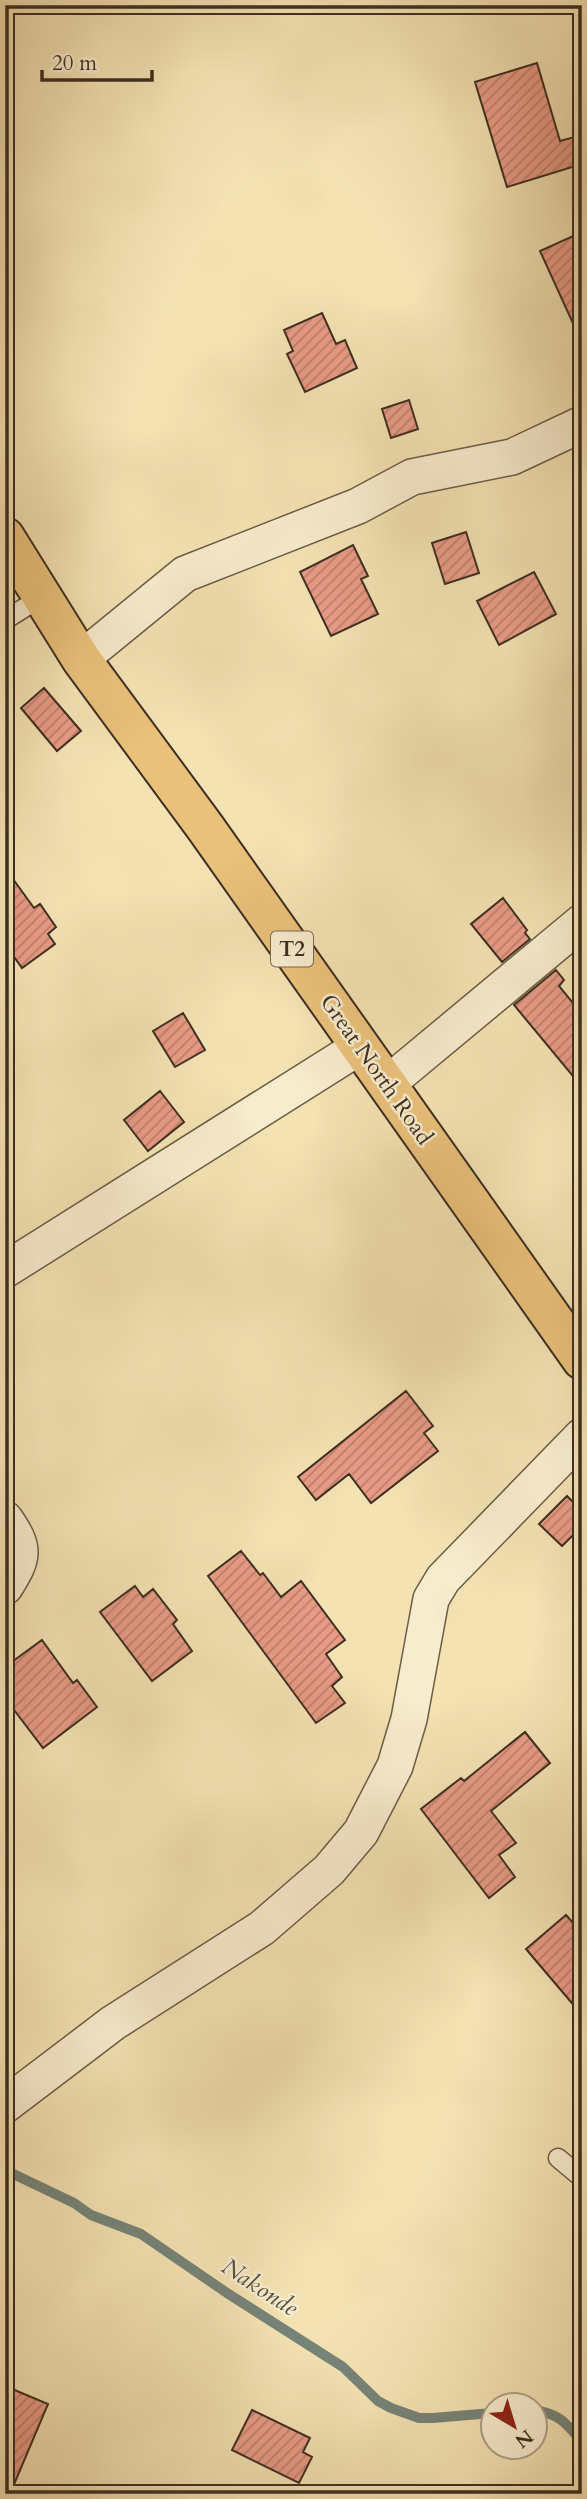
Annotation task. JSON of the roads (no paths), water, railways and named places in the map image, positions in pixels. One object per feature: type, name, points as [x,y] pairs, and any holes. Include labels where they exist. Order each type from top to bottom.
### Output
[{"type":"highway","name":"Great North Road","points":[[5,537],[81,659],[205,827],[582,1360]]},
{"type":"street","points":[[81,659],[185,575],[358,506],[412,477],[512,457],[582,424]]},
{"type":"street","points":[[387,1084],[582,922]]},
{"type":"street","points":[[5,1270],[361,1046]]},
{"type":"street","points":[[5,2105],[113,2023],[262,1928],[329,1870],[361,1832],[395,1766],[410,1719],[431,1599],[443,1579],[582,1436]]},
{"type":"street","points":[[5,1519],[16,1535],[20,1549],[19,1565],[5,1587]]},
{"type":"lane","points":[[5,620],[43,596]]},
{"type":"lane","points":[[558,2158],[582,2178]]},
{"type":"waterway","name":"Nakonde","points":[[5,2170],[74,2203],[91,2215],[141,2234],[343,2367],[378,2401],[391,2408],[419,2418],[478,2414]]},
{"type":"waterway","name":"Nakonde","points":[[548,2414],[562,2420],[582,2442]]}]
